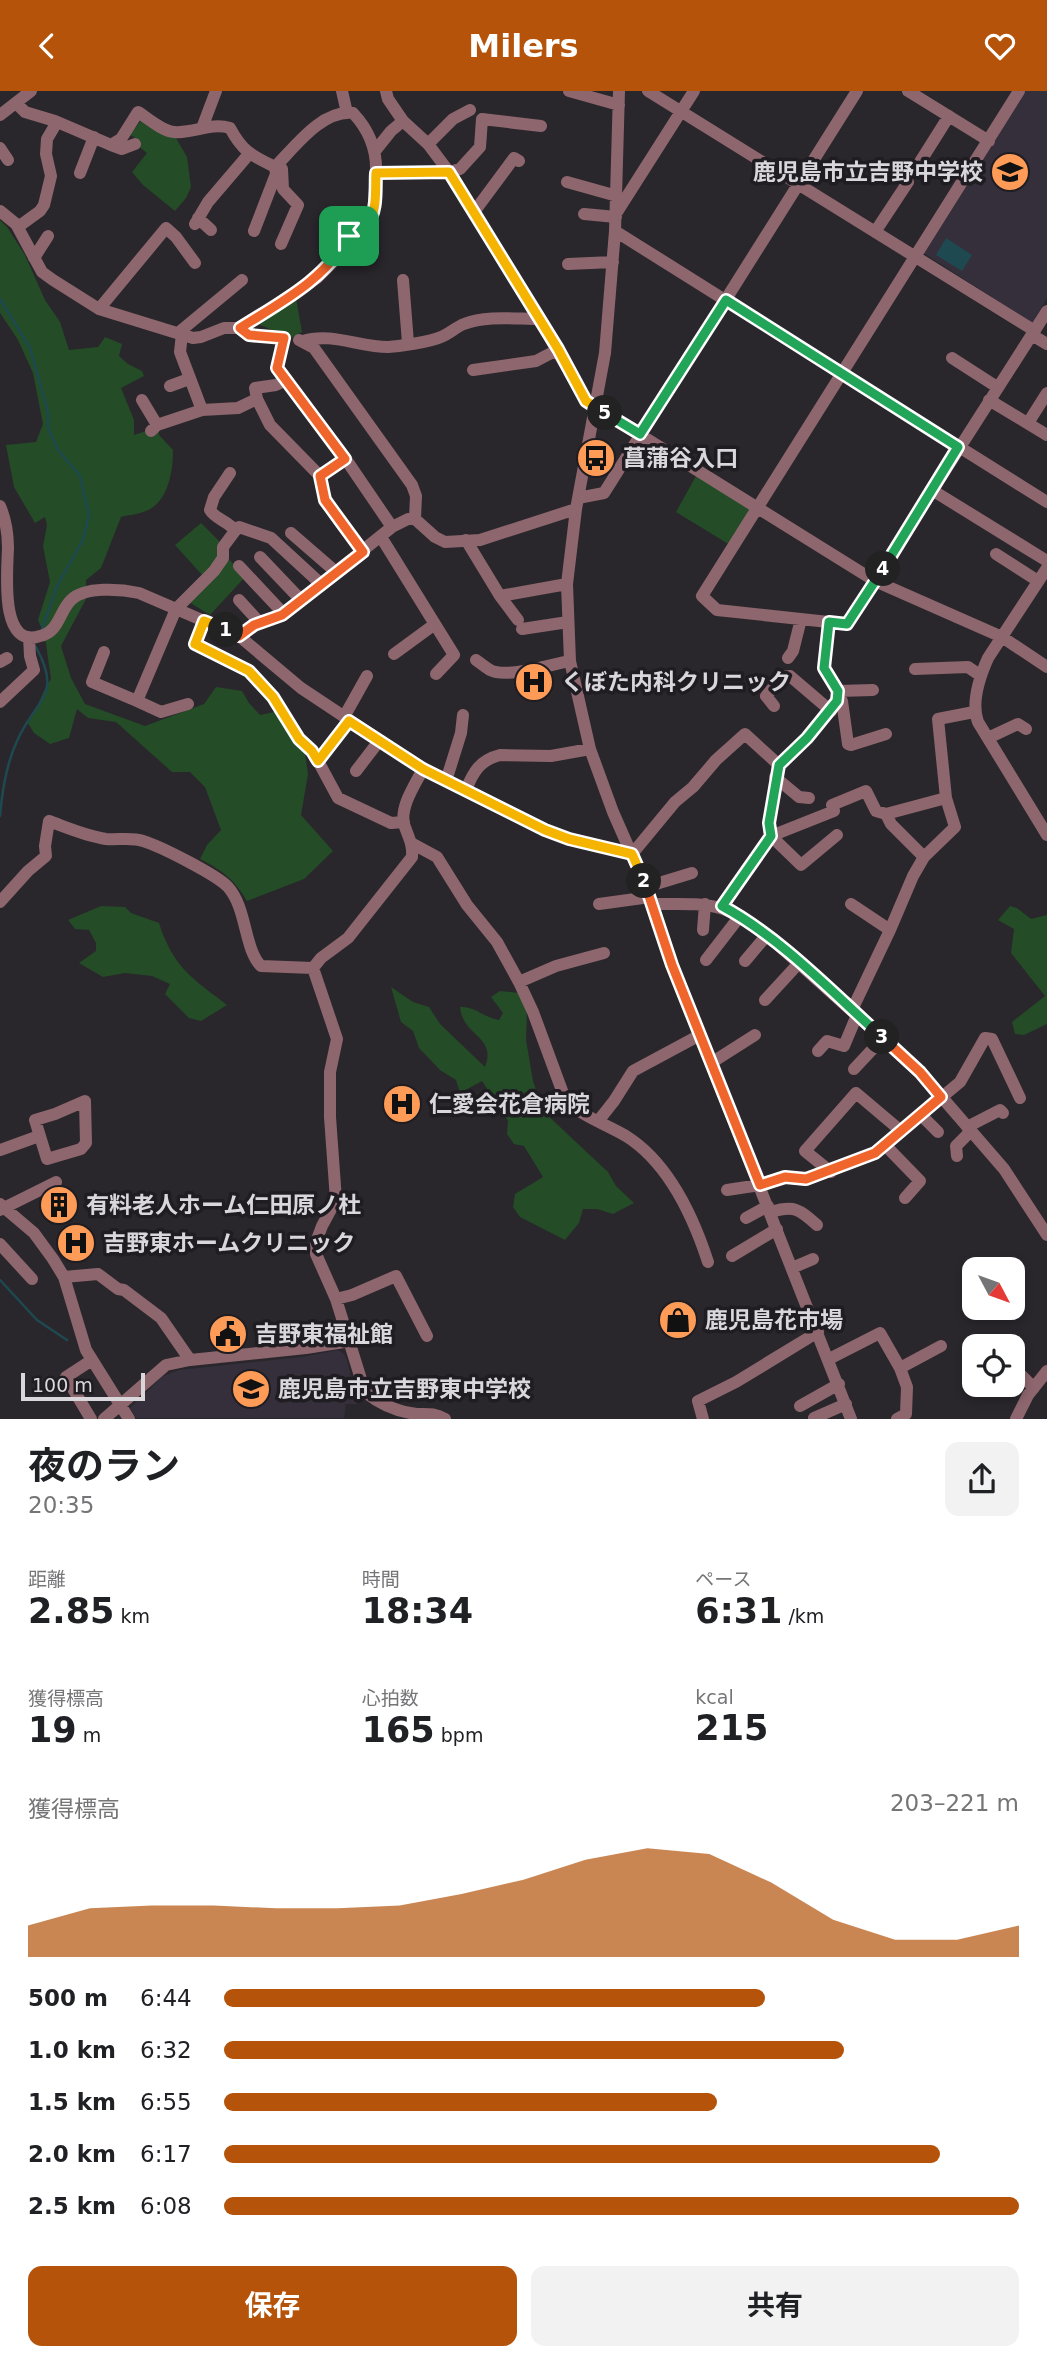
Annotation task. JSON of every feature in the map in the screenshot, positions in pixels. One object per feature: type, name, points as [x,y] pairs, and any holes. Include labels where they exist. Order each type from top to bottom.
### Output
[{"type":"street","points":[[0,115],[31,91]]},
{"type":"street","points":[[202,128],[216,91]]},
{"type":"street","points":[[342,91],[347,113]]},
{"type":"street","points":[[386,91],[388,99],[403,121],[428,144],[449,172],[558,349],[586,401],[875,581],[1002,636],[1047,667]]},
{"type":"street","points":[[569,91],[619,105]]},
{"type":"street","points":[[619,91],[616,221],[605,353],[577,503],[567,584],[570,661],[590,749],[612,812],[649,896],[672,965],[839,1384],[850,1419]]},
{"type":"street","points":[[648,91],[915,256],[1047,344]]},
{"type":"street","points":[[616,221],[694,91]]},
{"type":"street","points":[[239,636],[283,613],[393,527],[408,519],[415,519],[445,542],[480,540],[604,493],[858,91]]},
{"type":"street","points":[[908,91],[989,141]]},
{"type":"street","points":[[1019,91],[702,596],[718,610],[847,624],[1047,311]]},
{"type":"street","points":[[17,104],[25,112],[122,149],[135,144]]},
{"type":"street","points":[[428,144],[453,119],[470,110]]},
{"type":"street","points":[[111,145],[121,139],[138,112],[172,132],[216,124],[230,128],[240,146],[249,154],[277,165],[284,175],[281,182],[283,189],[298,205],[281,244]]},
{"type":"street","points":[[0,211],[19,227],[42,272],[99,309],[180,334],[201,337],[225,328],[240,328],[317,278],[335,260],[353,231],[373,216],[375,151],[353,113],[319,124],[277,165],[254,231]]},
{"type":"street","points":[[920,162],[949,116]]},
{"type":"street","points":[[376,173],[449,172],[460,169],[480,147],[482,119],[541,126]]},
{"type":"street","points":[[375,151],[403,121]]},
{"type":"street","points":[[19,227],[44,205],[51,176],[46,154],[47,139],[57,122]]},
{"type":"street","points":[[80,173],[94,137]]},
{"type":"street","points":[[0,148],[8,160]]},
{"type":"street","points":[[211,230],[196,221],[208,202],[249,154]]},
{"type":"street","points":[[474,212],[514,157],[519,161]]},
{"type":"street","points":[[567,182],[617,196]]},
{"type":"street","points":[[875,232],[908,182]]},
{"type":"street","points":[[584,214],[616,221],[726,300],[1047,502]]},
{"type":"street","points":[[99,309],[166,228],[195,263]]},
{"type":"street","points":[[34,258],[48,236]]},
{"type":"street","points":[[568,264],[613,262]]},
{"type":"street","points":[[202,410],[180,352],[180,334],[242,280]]},
{"type":"street","points":[[403,280],[408,343]]},
{"type":"street","points":[[303,341],[311,338],[335,339],[390,347],[437,339],[464,324],[479,320],[539,319]]},
{"type":"street","points":[[240,328],[249,335],[303,341],[314,348],[412,485],[416,496],[415,519]]},
{"type":"street","points":[[284,338],[277,368],[393,527]]},
{"type":"street","points":[[473,370],[536,361],[558,349]]},
{"type":"street","points":[[952,358],[997,387]]},
{"type":"street","points":[[170,386],[189,379]]},
{"type":"street","points":[[286,380],[276,385],[255,387],[257,399],[270,425],[320,476],[325,500],[363,552]]},
{"type":"street","points":[[1028,423],[1047,393]]},
{"type":"street","points":[[142,400],[154,428],[202,410],[238,408],[257,399]]},
{"type":"street","points":[[989,400],[1047,435]]},
{"type":"street","points":[[320,476],[345,459]]},
{"type":"street","points":[[230,473],[214,497],[210,510],[213,515],[232,525],[235,531]]},
{"type":"street","points":[[932,490],[1047,561]]},
{"type":"street","points":[[0,506],[8,526],[1,602],[4,626],[29,637],[43,636],[52,630],[72,599],[79,594],[129,590],[239,636],[301,688],[423,769],[569,839],[632,854]]},
{"type":"street","points":[[137,701],[176,609],[214,571],[223,558],[223,547],[239,527],[271,538],[321,584]]},
{"type":"street","points":[[291,533],[336,572]]},
{"type":"street","points":[[380,537],[454,655],[436,674]]},
{"type":"street","points":[[466,540],[520,625],[568,622]]},
{"type":"street","points":[[996,554],[1038,581]]},
{"type":"street","points":[[260,558],[300,599]]},
{"type":"street","points":[[239,566],[283,613]]},
{"type":"street","points":[[1047,568],[988,658],[981,675],[974,712],[1047,835]]},
{"type":"street","points":[[500,596],[567,584]]},
{"type":"street","points":[[239,600],[260,623]]},
{"type":"street","points":[[788,658],[793,651],[801,619]]},
{"type":"street","points":[[204,621],[195,644],[249,671],[273,697],[299,739],[312,751],[338,798],[391,823],[404,823]]},
{"type":"street","points":[[829,622],[824,668],[842,701],[848,744],[886,734]]},
{"type":"street","points":[[394,654],[435,624]]},
{"type":"street","points":[[0,702],[34,670],[29,637]]},
{"type":"street","points":[[104,652],[92,682],[161,712],[188,704]]},
{"type":"street","points":[[475,660],[498,673],[570,661]]},
{"type":"street","points":[[915,669],[968,667],[981,675]]},
{"type":"street","points":[[336,749],[367,676]]},
{"type":"street","points":[[774,706],[766,696],[782,677],[790,676],[831,711]]},
{"type":"street","points":[[838,693],[873,690]]},
{"type":"street","points":[[837,835],[801,865],[771,836],[769,823],[777,771],[831,711],[838,693]]},
{"type":"street","points":[[818,1051],[827,1041],[844,1046],[854,1012],[913,876],[924,857],[955,827],[946,798],[938,719],[974,712]]},
{"type":"street","points":[[446,781],[461,733],[463,715]]},
{"type":"street","points":[[318,761],[349,721]]},
{"type":"street","points":[[988,738],[1018,724],[1026,729]]},
{"type":"street","points":[[632,854],[675,802],[693,787],[716,759],[745,734],[799,797],[809,799]]},
{"type":"street","points":[[356,771],[379,741]]},
{"type":"street","points":[[466,790],[472,774],[485,760],[492,757],[551,755],[590,749]]},
{"type":"street","points":[[313,968],[321,958],[348,938],[412,857],[413,844],[404,823],[404,809],[423,769]]},
{"type":"street","points":[[722,906],[771,836],[834,811],[832,805],[866,791],[876,811],[886,814],[946,798]]},
{"type":"street","points":[[886,814],[891,824],[924,857]]},
{"type":"street","points":[[0,902],[28,871],[46,856],[45,846],[50,821],[89,836],[142,840],[230,888],[246,923],[256,960],[261,966],[313,968]]},
{"type":"street","points":[[413,844],[437,857],[444,865],[467,905],[497,942],[519,982],[564,1096],[575,1110],[599,1120],[629,1138],[657,1161],[685,1207],[708,1262]]},
{"type":"street","points":[[649,896],[692,873]]},
{"type":"street","points":[[599,904],[649,896],[722,906],[767,935],[920,1072],[1004,1169],[1047,1235]]},
{"type":"street","points":[[703,930],[705,904]]},
{"type":"street","points":[[851,904],[890,930]]},
{"type":"street","points":[[706,960],[740,916]]},
{"type":"street","points":[[745,961],[767,935]]},
{"type":"street","points":[[519,982],[556,966],[604,953]]},
{"type":"street","points":[[765,1000],[799,963]]},
{"type":"street","points":[[313,968],[337,1039],[330,1072],[330,1117],[336,1200],[319,1234],[316,1254],[336,1299],[365,1392],[376,1401],[403,1412],[437,1414],[445,1419]]},
{"type":"street","points":[[599,1120],[633,1072],[700,1035]]},
{"type":"street","points":[[711,1063],[755,1035]]},
{"type":"street","points":[[854,1069],[883,1038]]},
{"type":"street","points":[[727,1190],[760,1185],[785,1177],[806,1179],[831,1172],[875,1153],[960,1082],[985,1038],[992,1039],[1020,1098]]},
{"type":"street","points":[[831,1172],[805,1151],[856,1093],[901,1131]]},
{"type":"street","points":[[85,1101],[86,1143],[81,1149],[47,1159],[39,1136],[36,1120],[85,1101]]},
{"type":"street","points":[[957,1156],[956,1146],[969,1129],[992,1113],[1000,1110],[1003,1113]]},
{"type":"street","points":[[921,1115],[938,1132]]},
{"type":"street","points":[[0,1150],[39,1136]]},
{"type":"street","points":[[885,1145],[920,1181],[905,1198]]},
{"type":"street","points":[[56,1182],[1,1207],[34,1233],[64,1277],[80,1335],[92,1360],[129,1419]]},
{"type":"street","points":[[746,1218],[769,1209],[787,1207],[798,1210],[817,1225]]},
{"type":"street","points":[[732,1256],[777,1229]]},
{"type":"street","points":[[0,1244],[32,1279]]},
{"type":"street","points":[[792,1268],[813,1259]]},
{"type":"street","points":[[64,1277],[98,1274],[118,1289],[124,1290],[161,1318],[190,1360]]},
{"type":"street","points":[[336,1299],[396,1276],[427,1336]]},
{"type":"street","points":[[703,1419],[698,1401],[736,1382],[818,1332]]},
{"type":"street","points":[[829,1359],[880,1333],[900,1368],[907,1387],[906,1414],[897,1419]]},
{"type":"street","points":[[104,1419],[166,1365],[350,1341]]},
{"type":"street","points":[[900,1368],[941,1346]]},
{"type":"street","points":[[91,1419],[66,1377],[92,1360]]},
{"type":"street","points":[[1016,1419],[1047,1371]]},
{"type":"street","points":[[1025,1379],[1034,1388]]},
{"type":"street","points":[[800,1406],[839,1384]]},
{"type":"street","points":[[814,1418],[845,1404]]},
{"type":"shaded area","name":"鹿児島市立吉野中学校","points":[[1024,91],[1047,91],[1047,298],[1032,323],[922,252]]},
{"type":"shaded area","name":"鹿児島市立吉野東中学校","points":[[338,1350],[347,1360],[357,1404],[346,1404],[344,1418],[136,1418],[130,1408],[163,1376],[179,1370],[302,1357]]},
{"type":"green space","points":[[142,119],[176,138],[187,157],[191,187],[175,211],[143,185],[132,172],[147,153],[138,146],[141,141],[130,135]]},
{"type":"green space","points":[[0,220],[25,255],[45,300],[60,322],[69,350],[98,347],[105,337],[122,344],[119,356],[142,371],[144,376],[121,388],[134,420],[134,435],[159,427],[159,435],[173,450],[170,477],[163,495],[151,508],[121,517],[101,568],[86,580],[86,599],[61,646],[71,678],[85,704],[145,726],[204,704],[216,687],[242,691],[260,715],[278,711],[305,753],[308,774],[301,815],[333,851],[304,879],[247,901],[227,876],[200,859],[207,845],[221,830],[205,787],[190,772],[172,772],[116,722],[88,718],[77,709],[69,738],[50,744],[34,733],[28,723],[51,679],[45,637],[38,620],[50,582],[43,546],[47,525],[45,517],[35,523],[14,487],[6,445],[36,442],[43,424],[33,373],[18,340],[0,313]]},
{"type":"green space","points":[[296,298],[302,332],[291,338],[258,324]]},
{"type":"green space","points":[[696,476],[751,509],[730,545],[676,512]]},
{"type":"green space","points":[[201,523],[225,547],[203,576],[175,545]]},
{"type":"green space","points":[[228,558],[245,577],[210,615],[189,602]]},
{"type":"green space","points":[[101,906],[125,907],[131,913],[159,923],[177,961],[194,979],[227,1005],[201,1021],[189,1018],[165,994],[170,984],[152,976],[125,973],[103,977],[79,963],[96,951],[96,943],[89,930],[75,929],[68,920]]},
{"type":"green space","points":[[1010,906],[1031,919],[1047,915],[1047,1024],[1024,1035],[1015,1034],[1012,1022],[1045,996],[1011,953],[1014,929],[998,920]]},
{"type":"green space","points":[[391,987],[413,1002],[429,1007],[440,1024],[485,1067],[487,1049],[467,1025],[460,1007],[470,1008],[499,1020],[503,1013],[491,997],[500,991],[519,993],[527,1011],[526,1040],[533,1081],[543,1111],[608,1172],[616,1186],[634,1203],[613,1214],[597,1209],[583,1209],[579,1223],[565,1240],[520,1217],[513,1207],[515,1194],[543,1177],[524,1146],[514,1144],[507,1134],[508,1121],[482,1081],[460,1093],[456,1080],[440,1070],[419,1048],[413,1031],[401,1022]]},
{"type":"water","points":[[946,238],[972,255],[962,271],[936,255]]},
{"type":"waterway","points":[[0,299],[30,348],[48,412],[48,428],[58,450],[80,476],[89,515],[83,540],[57,586],[42,629]]},
{"type":"waterway","points":[[0,816],[5,778],[13,750],[24,727],[44,697],[47,687],[44,664],[36,647]]},
{"type":"waterway","points":[[0,1280],[37,1320],[67,1340]]},
{"type":"place","name":"鹿児島市立吉野中学校","points":[[1010,172]]},
{"type":"place","name":"菖蒲谷入口","points":[[596,458]]},
{"type":"place","name":"くぼた内科クリニック","points":[[534,682]]},
{"type":"place","name":"仁愛会花倉病院","points":[[402,1104]]},
{"type":"place","name":"有料老人ホーム仁田原ノ杜","points":[[59,1205]]},
{"type":"place","name":"吉野東ホームクリニック","points":[[76,1243]]},
{"type":"place","name":"鹿児島花市場","points":[[678,1320]]},
{"type":"place","name":"吉野東福祉館","points":[[228,1334]]},
{"type":"place","name":"鹿児島市立吉野東中学校","points":[[251,1389]]},
{"type":"route","points":[[449,172],[558,349],[586,401],[640,434],[726,300],[958,447],[847,624],[829,622],[824,668],[838,691],[837,701],[807,738],[779,765],[769,823],[771,836],[722,906],[767,935],[920,1072],[941,1097],[875,1153],[831,1172],[806,1179],[785,1177],[760,1185],[672,965],[653,904],[632,854],[569,839],[545,830],[423,769],[349,721],[318,761],[299,739],[280,706],[249,671],[195,644],[204,621],[239,636],[254,625],[282,615],[363,552],[325,500],[320,476],[345,459],[277,368],[284,338],[249,335],[240,328],[317,278],[335,260],[349,236],[373,216],[376,173],[449,172]]}]
